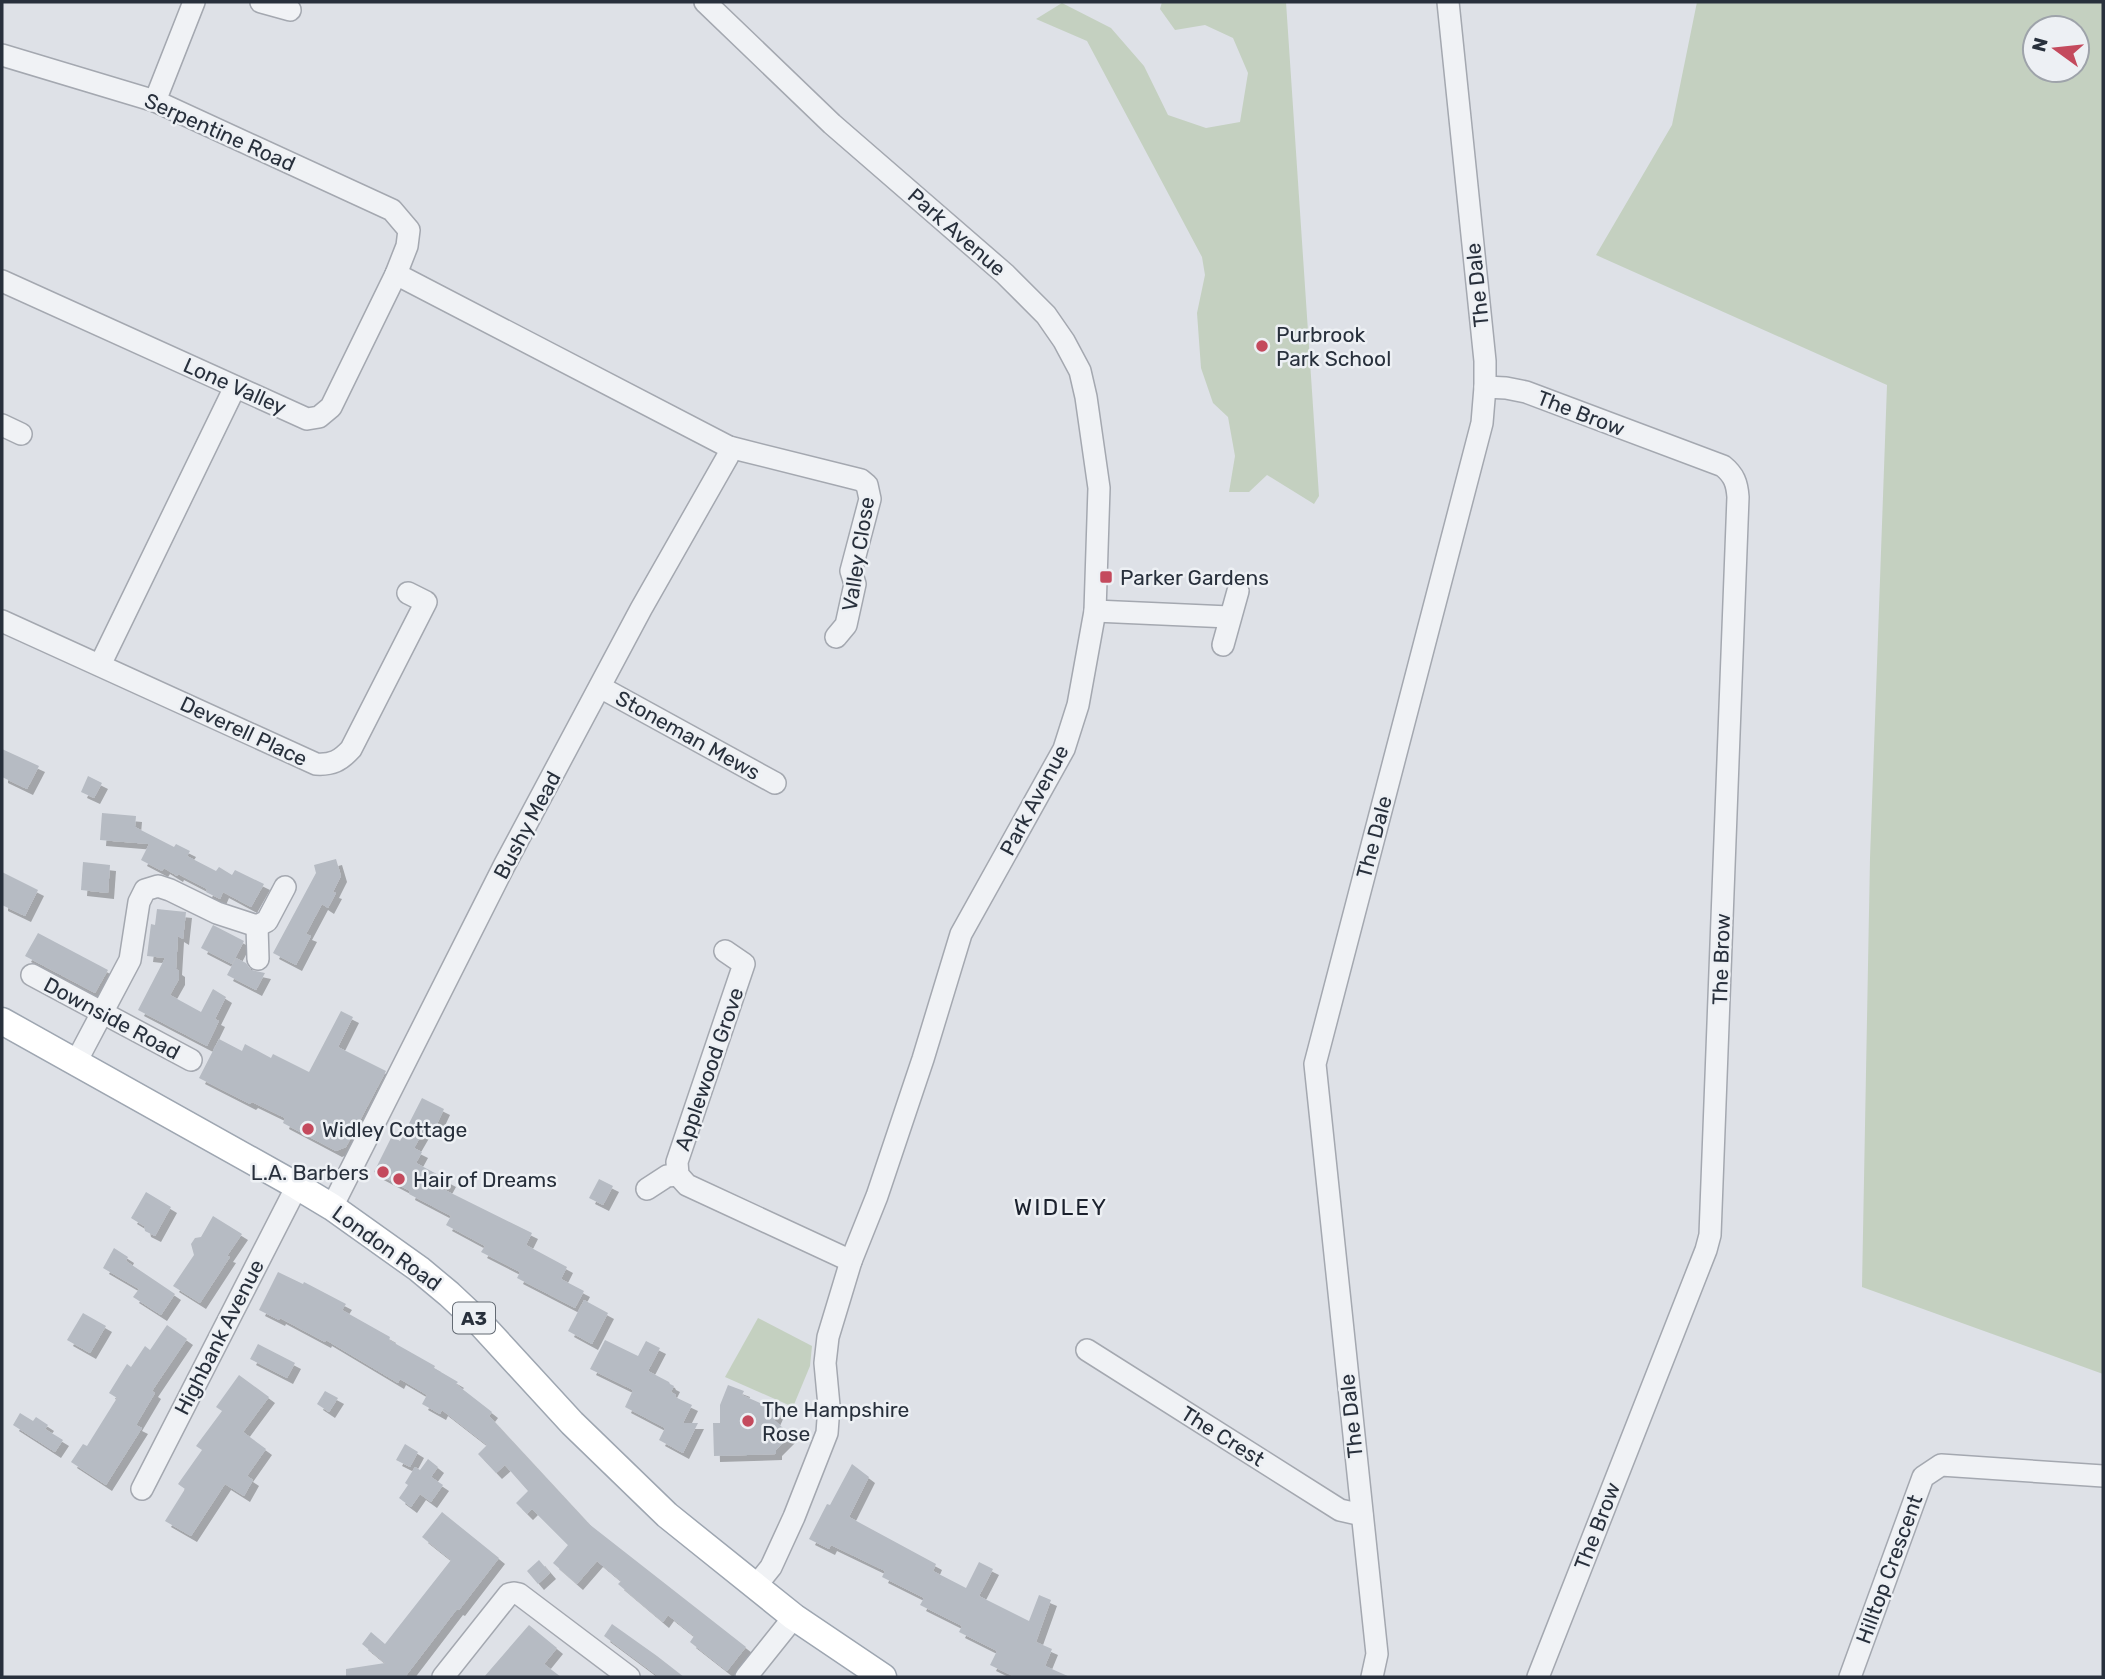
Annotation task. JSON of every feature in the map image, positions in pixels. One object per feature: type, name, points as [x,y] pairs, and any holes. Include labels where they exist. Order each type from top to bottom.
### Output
[{"type":"main road","name":"London Road","points":[[2,1021],[297,1186],[332,1207],[419,1269],[481,1324],[611,1462],[667,1516],[794,1617],[883,1677]]},
{"type":"street","points":[[155,101],[194,2]]},
{"type":"street","points":[[261,2],[290,10]]},
{"type":"street","name":"Park Avenue","points":[[705,2],[832,124],[1005,274],[1046,315],[1080,371],[1099,488],[1095,611],[1078,705],[1064,749],[961,934],[923,1059],[877,1196],[851,1261],[828,1337],[825,1363],[827,1433],[771,1567],[755,1587]]},
{"type":"street","name":"The Dale","points":[[1372,1677],[1377,1654],[1315,1064],[1482,423],[1485,361],[1448,2]]},
{"type":"street","name":"Serpentine Road","points":[[2,55],[155,101],[392,210],[409,230],[407,246]]},
{"type":"street","name":"Lone Valley","points":[[2,281],[307,419],[319,417],[331,407],[407,246]]},
{"type":"street","points":[[396,274],[729,447]]},
{"type":"street","points":[[100,665],[235,387]]},
{"type":"street","name":"The Brow","points":[[1485,387],[1506,387],[1526,393],[1723,466],[1732,474],[1737,484],[1738,497],[1710,1234],[1538,1677]]},
{"type":"street","name":"Valley Close","points":[[729,447],[861,480],[867,485],[870,499],[851,571],[855,584],[846,625],[836,637]]},
{"type":"street","name":"Bushy Mead","points":[[332,1207],[504,866],[642,609],[728,456],[729,447]]},
{"type":"street","points":[[1223,645],[1238,591]]},
{"type":"street","name":"Deverell Place","points":[[2,621],[316,764],[329,765],[341,760],[351,749],[424,601]]},
{"type":"street","points":[[1095,611],[1229,617]]},
{"type":"street","name":"Stoneman Mews","points":[[600,687],[775,783]]},
{"type":"street","points":[[76,1062],[130,960],[139,902],[145,890],[158,886],[217,913],[257,926],[267,921],[285,887]]},
{"type":"street","points":[[257,926],[258,959]]},
{"type":"street","name":"Applewood Grove","points":[[725,951],[750,956],[677,1163],[678,1175],[688,1185],[851,1261]]},
{"type":"street","name":"Downside Road","points":[[32,975],[191,1060]]},
{"type":"street","name":"Applewood Grove","points":[[647,1189],[667,1176],[678,1175]]},
{"type":"street","name":"Highbank Avenue","points":[[142,1489],[297,1186]]},
{"type":"street","name":"The Crest","points":[[1087,1350],[1340,1510],[1362,1515]]},
{"type":"street","name":"Hilltop Crescent","points":[[1850,1677],[1923,1477],[1941,1465],[2103,1476]]},
{"type":"street","points":[[443,1677],[509,1594],[514,1593],[519,1594],[629,1677]]},
{"type":"street","points":[[746,1677],[794,1617]]},
{"type":"green space","name":"Purbrook Park School","points":[[1162,2],[1286,2],[1319,496],[1314,504],[1267,475],[1249,492],[1229,492],[1235,456],[1228,417],[1213,403],[1201,368],[1197,313],[1205,275],[1202,257],[1087,41],[1036,19],[1062,3],[1111,28],[1144,66],[1168,115],[1206,128],[1240,122],[1248,73],[1233,38],[1205,25],[1175,30],[1160,9]]},
{"type":"green space","points":[[1697,2],[2103,2],[2103,1374],[1862,1287],[1870,858],[1887,385],[1596,255],[1672,125]]},
{"type":"green space","points":[[758,1318],[812,1346],[810,1366],[793,1407],[725,1377]]},
{"type":"building","points":[[2,749],[39,766],[27,789],[2,777]]},
{"type":"building","points":[[88,776],[102,783],[94,798],[81,792]]},
{"type":"building","points":[[102,813],[136,816],[135,827],[174,847],[176,844],[190,851],[187,856],[216,871],[219,867],[232,875],[235,870],[264,884],[251,907],[223,892],[220,899],[178,874],[177,876],[164,868],[162,871],[141,860],[149,844],[100,840]]},
{"type":"building","points":[[336,859],[341,876],[333,892],[336,893],[328,908],[322,904],[306,934],[311,936],[296,965],[273,953],[316,873],[314,865]]},
{"type":"building","points":[[83,862],[110,865],[108,893],[81,890]]},
{"type":"building","points":[[2,872],[38,890],[25,916],[2,905]]},
{"type":"building","points":[[157,909],[186,912],[183,939],[178,936],[176,969],[179,971],[179,979],[170,995],[201,1012],[213,989],[226,997],[215,1019],[219,1021],[207,1046],[138,1010],[165,958],[147,956],[151,924],[155,925]]},
{"type":"building","points":[[213,925],[244,941],[232,964],[201,948]]},
{"type":"building","points":[[38,933],[108,970],[95,993],[25,956]]},
{"type":"building","points":[[236,958],[246,963],[251,970],[265,973],[256,990],[227,975]]},
{"type":"building","points":[[341,1011],[353,1017],[338,1047],[386,1071],[346,1147],[336,1151],[283,1123],[285,1118],[199,1078],[219,1039],[242,1051],[245,1044],[271,1058],[273,1054],[309,1072]]},
{"type":"building","points":[[422,1098],[444,1109],[436,1126],[429,1122],[414,1148],[422,1152],[416,1163],[450,1181],[445,1190],[532,1233],[526,1245],[567,1267],[561,1279],[584,1291],[575,1308],[517,1278],[520,1272],[481,1252],[485,1246],[446,1225],[451,1216],[374,1172],[392,1136],[400,1141]]},
{"type":"building","points":[[599,1179],[613,1186],[603,1205],[589,1198]]},
{"type":"building","points":[[146,1192],[171,1207],[155,1236],[131,1218]]},
{"type":"building","points":[[213,1216],[242,1234],[200,1303],[173,1286],[194,1255],[191,1244],[195,1238],[201,1237]]},
{"type":"building","points":[[114,1248],[128,1257],[126,1261],[175,1294],[161,1315],[133,1297],[139,1289],[103,1268]]},
{"type":"building","points":[[278,1272],[346,1304],[342,1310],[435,1366],[434,1368],[458,1382],[456,1384],[492,1412],[489,1416],[589,1524],[746,1647],[727,1671],[690,1642],[694,1636],[668,1615],[663,1622],[618,1584],[621,1581],[597,1561],[577,1584],[553,1563],[568,1545],[532,1509],[527,1514],[516,1503],[528,1491],[505,1465],[496,1473],[478,1454],[487,1445],[442,1410],[440,1414],[422,1404],[427,1395],[400,1379],[398,1383],[326,1340],[325,1342],[259,1310]]},
{"type":"building","points":[[584,1300],[608,1313],[592,1344],[568,1331]]},
{"type":"building","points":[[83,1313],[106,1326],[90,1353],[67,1340]]},
{"type":"building","points":[[167,1325],[187,1339],[152,1391],[155,1393],[136,1425],[142,1428],[106,1485],[71,1462],[83,1444],[87,1446],[117,1398],[109,1393],[127,1364],[131,1367],[145,1346],[150,1350]]},
{"type":"building","points":[[605,1340],[638,1356],[646,1341],[660,1348],[648,1371],[669,1382],[674,1386],[671,1392],[675,1397],[692,1405],[683,1423],[698,1423],[683,1453],[659,1440],[665,1428],[625,1407],[633,1390],[590,1369]]},
{"type":"building","points":[[258,1344],[295,1363],[287,1378],[250,1359]]},
{"type":"building","points":[[239,1375],[269,1397],[243,1432],[266,1449],[247,1476],[253,1480],[244,1496],[225,1484],[191,1536],[165,1521],[185,1489],[178,1484],[202,1450],[196,1446],[222,1411],[216,1407]]},
{"type":"building","name":"The Hampshire Rose","points":[[728,1385],[744,1391],[742,1395],[778,1411],[774,1420],[791,1435],[776,1450],[776,1454],[714,1456],[713,1423],[720,1423],[720,1405]]},
{"type":"building","points":[[325,1391],[338,1398],[329,1412],[317,1404]]},
{"type":"building","points":[[20,1413],[33,1421],[36,1417],[48,1425],[45,1429],[63,1440],[55,1452],[13,1425]]},
{"type":"building","points":[[405,1444],[418,1452],[410,1467],[396,1460]]},
{"type":"building","points":[[428,1459],[438,1467],[431,1477],[443,1485],[431,1502],[420,1494],[411,1507],[399,1498],[415,1467],[420,1470]]},
{"type":"building","points":[[852,1464],[869,1477],[849,1517],[936,1564],[933,1571],[966,1588],[979,1562],[993,1569],[979,1596],[1029,1621],[1039,1595],[1051,1600],[1036,1642],[1052,1649],[1045,1666],[1070,1677],[1015,1677],[990,1665],[997,1651],[959,1632],[962,1626],[920,1605],[924,1598],[882,1577],[885,1571],[831,1545],[829,1549],[809,1539]]},
{"type":"building","points":[[442,1512],[499,1558],[405,1677],[346,1677],[346,1669],[385,1663],[362,1644],[371,1632],[385,1644],[451,1560],[422,1537]]},
{"type":"building","points":[[539,1560],[550,1573],[538,1584],[527,1571]]},
{"type":"building","points":[[612,1624],[684,1677],[659,1677],[604,1636]]},
{"type":"building","points":[[529,1625],[557,1648],[544,1664],[561,1677],[484,1677]]},
{"type":"place","name":"Purbrook Park School","points":[[1262,346]]},
{"type":"place","name":"Parker Gardens","points":[[1106,577]]},
{"type":"place","name":"Widley Cottage","points":[[308,1129]]},
{"type":"place","name":"L.A. Barbers","points":[[383,1172]]},
{"type":"place","name":"Hair of Dreams","points":[[399,1179]]},
{"type":"place","name":"The Hampshire Rose","points":[[748,1421]]},
{"type":"district","name":"WIDLEY","points":[[1061,1207]]}]
